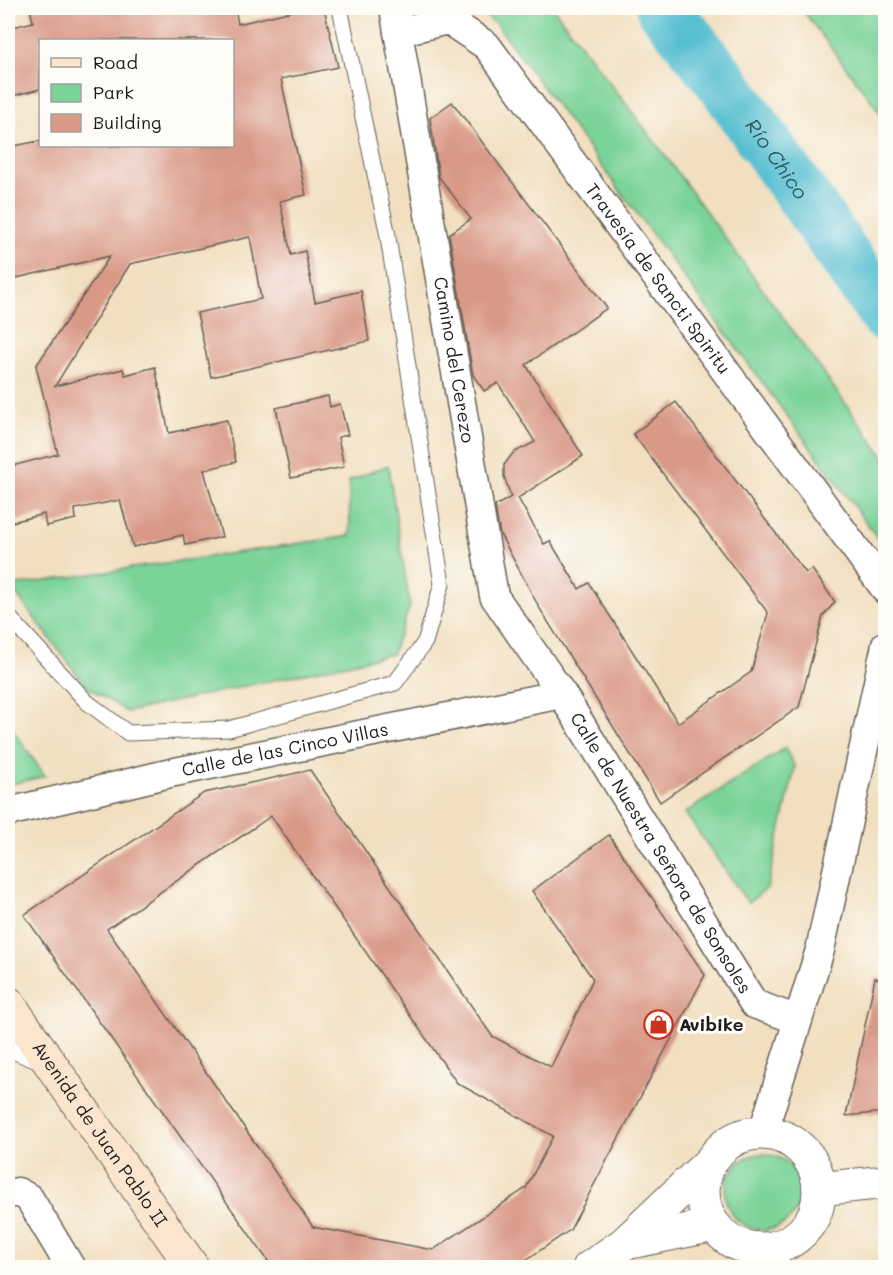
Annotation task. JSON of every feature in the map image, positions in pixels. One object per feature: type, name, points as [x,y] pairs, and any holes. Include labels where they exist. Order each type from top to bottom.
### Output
[{"type":"main road","name":"Avenida de Juan Pablo II","points":[[8,1003],[193,1268]]},
{"type":"street","name":"Travesía de Sancti Spiritu","points":[[396,20],[448,20],[487,46],[885,590]]},
{"type":"street","name":"Camino del Cerezo","points":[[396,20],[494,596],[562,694]]},
{"type":"street","points":[[764,1132],[820,950],[885,645]]},
{"type":"street","name":"Calle de las Cinco Villas","points":[[8,812],[175,772],[562,694]]},
{"type":"street","name":"Calle de Nuestra Señora de Sonsoles","points":[[562,694],[754,1004],[798,1020]]},
{"type":"street","points":[[589,1268],[626,1243],[709,1163],[719,1150],[732,1140],[747,1134],[764,1132],[780,1136],[796,1144],[807,1156],[816,1172],[819,1189],[814,1213],[801,1233],[755,1258],[714,1225],[702,1195],[709,1163]]},
{"type":"street","points":[[819,1189],[885,1182]]},
{"type":"street","points":[[8,1194],[18,1192],[29,1198],[71,1268]]},
{"type":"street","points":[[626,1243],[714,1225]]},
{"type":"lane","points":[[8,616],[87,702],[128,733],[229,729],[394,683],[425,642],[442,584],[387,231],[339,8]]},
{"type":"lane","points":[[8,1041],[15,1052],[53,1067]]},
{"type":"green space","points":[[475,8],[553,8],[667,158],[885,458],[885,548],[497,25]]},
{"type":"green space","points":[[801,8],[885,8],[885,119]]},
{"type":"green space","points":[[388,465],[410,606],[392,654],[127,712],[86,686],[10,586],[350,536],[349,481]]},
{"type":"green space","points":[[8,723],[45,776],[8,785]]},
{"type":"green space","points":[[785,748],[795,767],[767,888],[748,903],[685,813]]},
{"type":"green space","points":[[763,1154],[778,1157],[790,1165],[798,1177],[801,1192],[798,1207],[790,1219],[778,1227],[763,1230],[748,1227],[736,1219],[728,1207],[725,1192],[728,1177],[736,1165],[748,1157]]},
{"type":"building","points":[[30,8],[235,8],[238,24],[305,8],[324,8],[338,67],[281,79],[306,195],[280,201],[291,255],[305,251],[315,302],[361,291],[369,341],[211,377],[197,313],[261,299],[250,237],[130,264],[55,386],[123,369],[125,375],[155,367],[169,433],[227,420],[236,462],[204,470],[222,537],[185,545],[183,535],[133,547],[120,500],[75,509],[76,519],[46,526],[44,514],[8,523],[8,467],[58,454],[36,366],[110,256],[8,280],[8,147],[39,141],[39,147],[234,147],[234,39],[39,39],[39,89],[8,97],[8,45],[12,44],[9,28],[33,22]]},
{"type":"building","points":[[452,102],[607,308],[526,365],[583,456],[518,498],[544,544],[550,541],[579,589],[589,583],[678,723],[751,672],[768,613],[633,434],[676,402],[806,573],[812,569],[835,602],[823,616],[799,707],[660,802],[540,609],[500,534],[495,506],[511,497],[504,476],[504,465],[513,453],[535,442],[498,383],[484,391],[473,375],[449,234],[471,219],[439,177],[430,118]]},
{"type":"building","points":[[328,396],[330,407],[340,404],[348,435],[338,437],[344,467],[291,478],[276,408]]},
{"type":"building","points":[[310,770],[492,1036],[551,1067],[593,979],[532,891],[609,835],[705,975],[570,1230],[514,1268],[273,1268],[24,915],[204,793]],"holes":[[[271,816],[457,1083],[553,1136],[526,1188],[433,1250],[313,1227],[107,929]]]},
{"type":"building","points":[[875,978],[885,980],[885,1112],[846,1116]]},
{"type":"waterway","name":"Río Chico","points":[[663,8],[719,77],[886,315]]},
{"type":"place","name":"Avibike","points":[[658,1025]]}]
